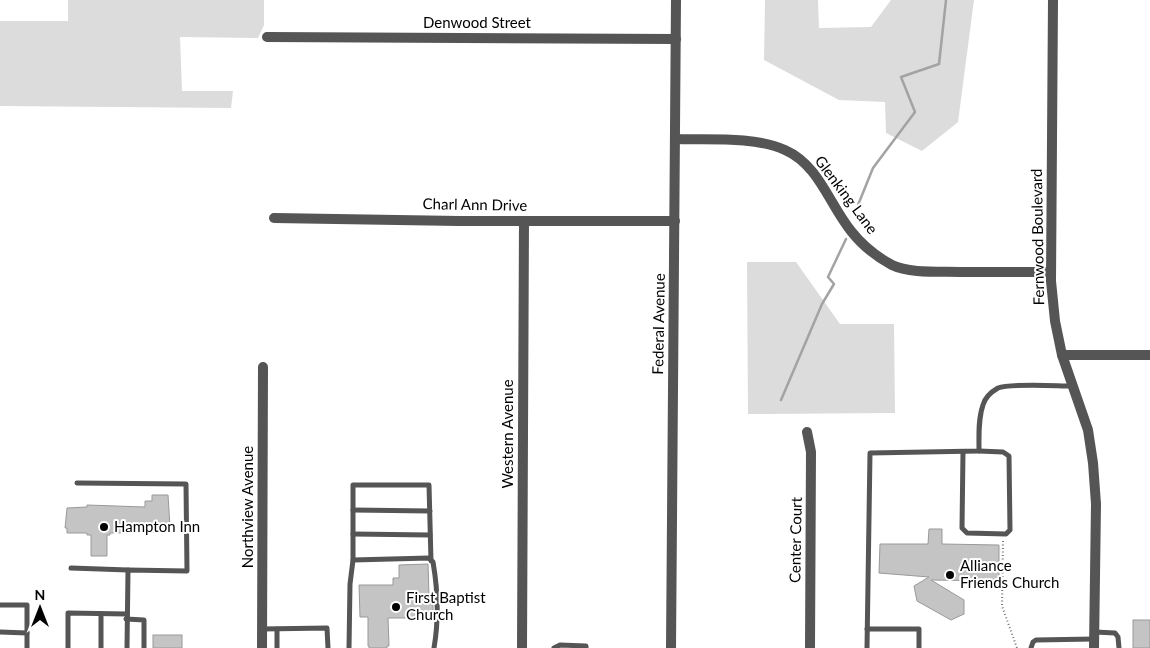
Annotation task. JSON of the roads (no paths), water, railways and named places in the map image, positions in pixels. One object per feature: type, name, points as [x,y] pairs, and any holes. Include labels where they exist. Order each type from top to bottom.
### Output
[{"type":"street","name":"Federal Avenue","points":[[671,648],[676,0]]},
{"type":"street","name":"Fernwood Boulevard","points":[[1053,0],[1051,272],[1053,308],[1062,355],[1088,430],[1095,484],[1094,640]]},
{"type":"street","name":"Denwood Street","points":[[268,37],[676,39]]},
{"type":"street","name":"Glenking Lane","points":[[675,139],[746,141],[785,150],[810,169],[851,231],[863,244],[892,265],[940,271],[1051,272]]},
{"type":"street","name":"Charl Ann Drive","points":[[274,218],[675,221]]},
{"type":"street","name":"Western Avenue","points":[[522,648],[524,221]]},
{"type":"street","points":[[1062,355],[1150,356]]},
{"type":"street","name":"Northview Avenue","points":[[262,648],[263,367]]},
{"type":"street","name":"Center Court","points":[[807,432],[811,452],[810,648]]},
{"type":"lane","points":[[979,452],[980,417],[983,403],[989,394],[1000,388],[1073,386]]},
{"type":"lane","points":[[867,648],[870,452],[964,452],[979,452],[1003,452],[1009,456],[1010,530],[1006,534],[967,533],[962,528],[964,452]]},
{"type":"lane","points":[[70,568],[188,571],[186,484],[77,483]]},
{"type":"lane","points":[[349,648],[350,584],[353,560],[353,485],[429,485],[430,560],[433,562],[436,581],[438,627],[434,648]]},
{"type":"lane","points":[[353,510],[430,511]]},
{"type":"lane","points":[[353,534],[430,534]]},
{"type":"lane","points":[[353,560],[430,560]]},
{"type":"lane","points":[[127,648],[128,570]]},
{"type":"lane","points":[[0,605],[27,604],[26,648]]},
{"type":"lane","points":[[68,648],[68,613],[101,614],[144,620],[144,648]]},
{"type":"lane","points":[[101,614],[101,648]]},
{"type":"lane","points":[[262,629],[327,628],[328,648]]},
{"type":"lane","points":[[277,629],[277,648]]},
{"type":"lane","points":[[867,630],[919,629],[919,648]]},
{"type":"lane","points":[[0,632],[27,633]]},
{"type":"lane","points":[[1031,648],[1036,640],[1094,640],[1115,633],[1118,637],[1119,648]]},
{"type":"lane","points":[[554,648],[560,645],[586,646],[586,648]]},
{"type":"waterway","points":[[858,205],[873,168],[915,112],[901,77],[939,64],[946,0]]},
{"type":"waterway","points":[[781,400],[822,304],[834,284],[828,277],[846,239]]},
{"type":"place","name":"Hampton Inn","points":[[104,527]]},
{"type":"place","name":"Alliance Friends Church","points":[[950,575]]},
{"type":"place","name":"First Baptist Church","points":[[396,607]]}]
